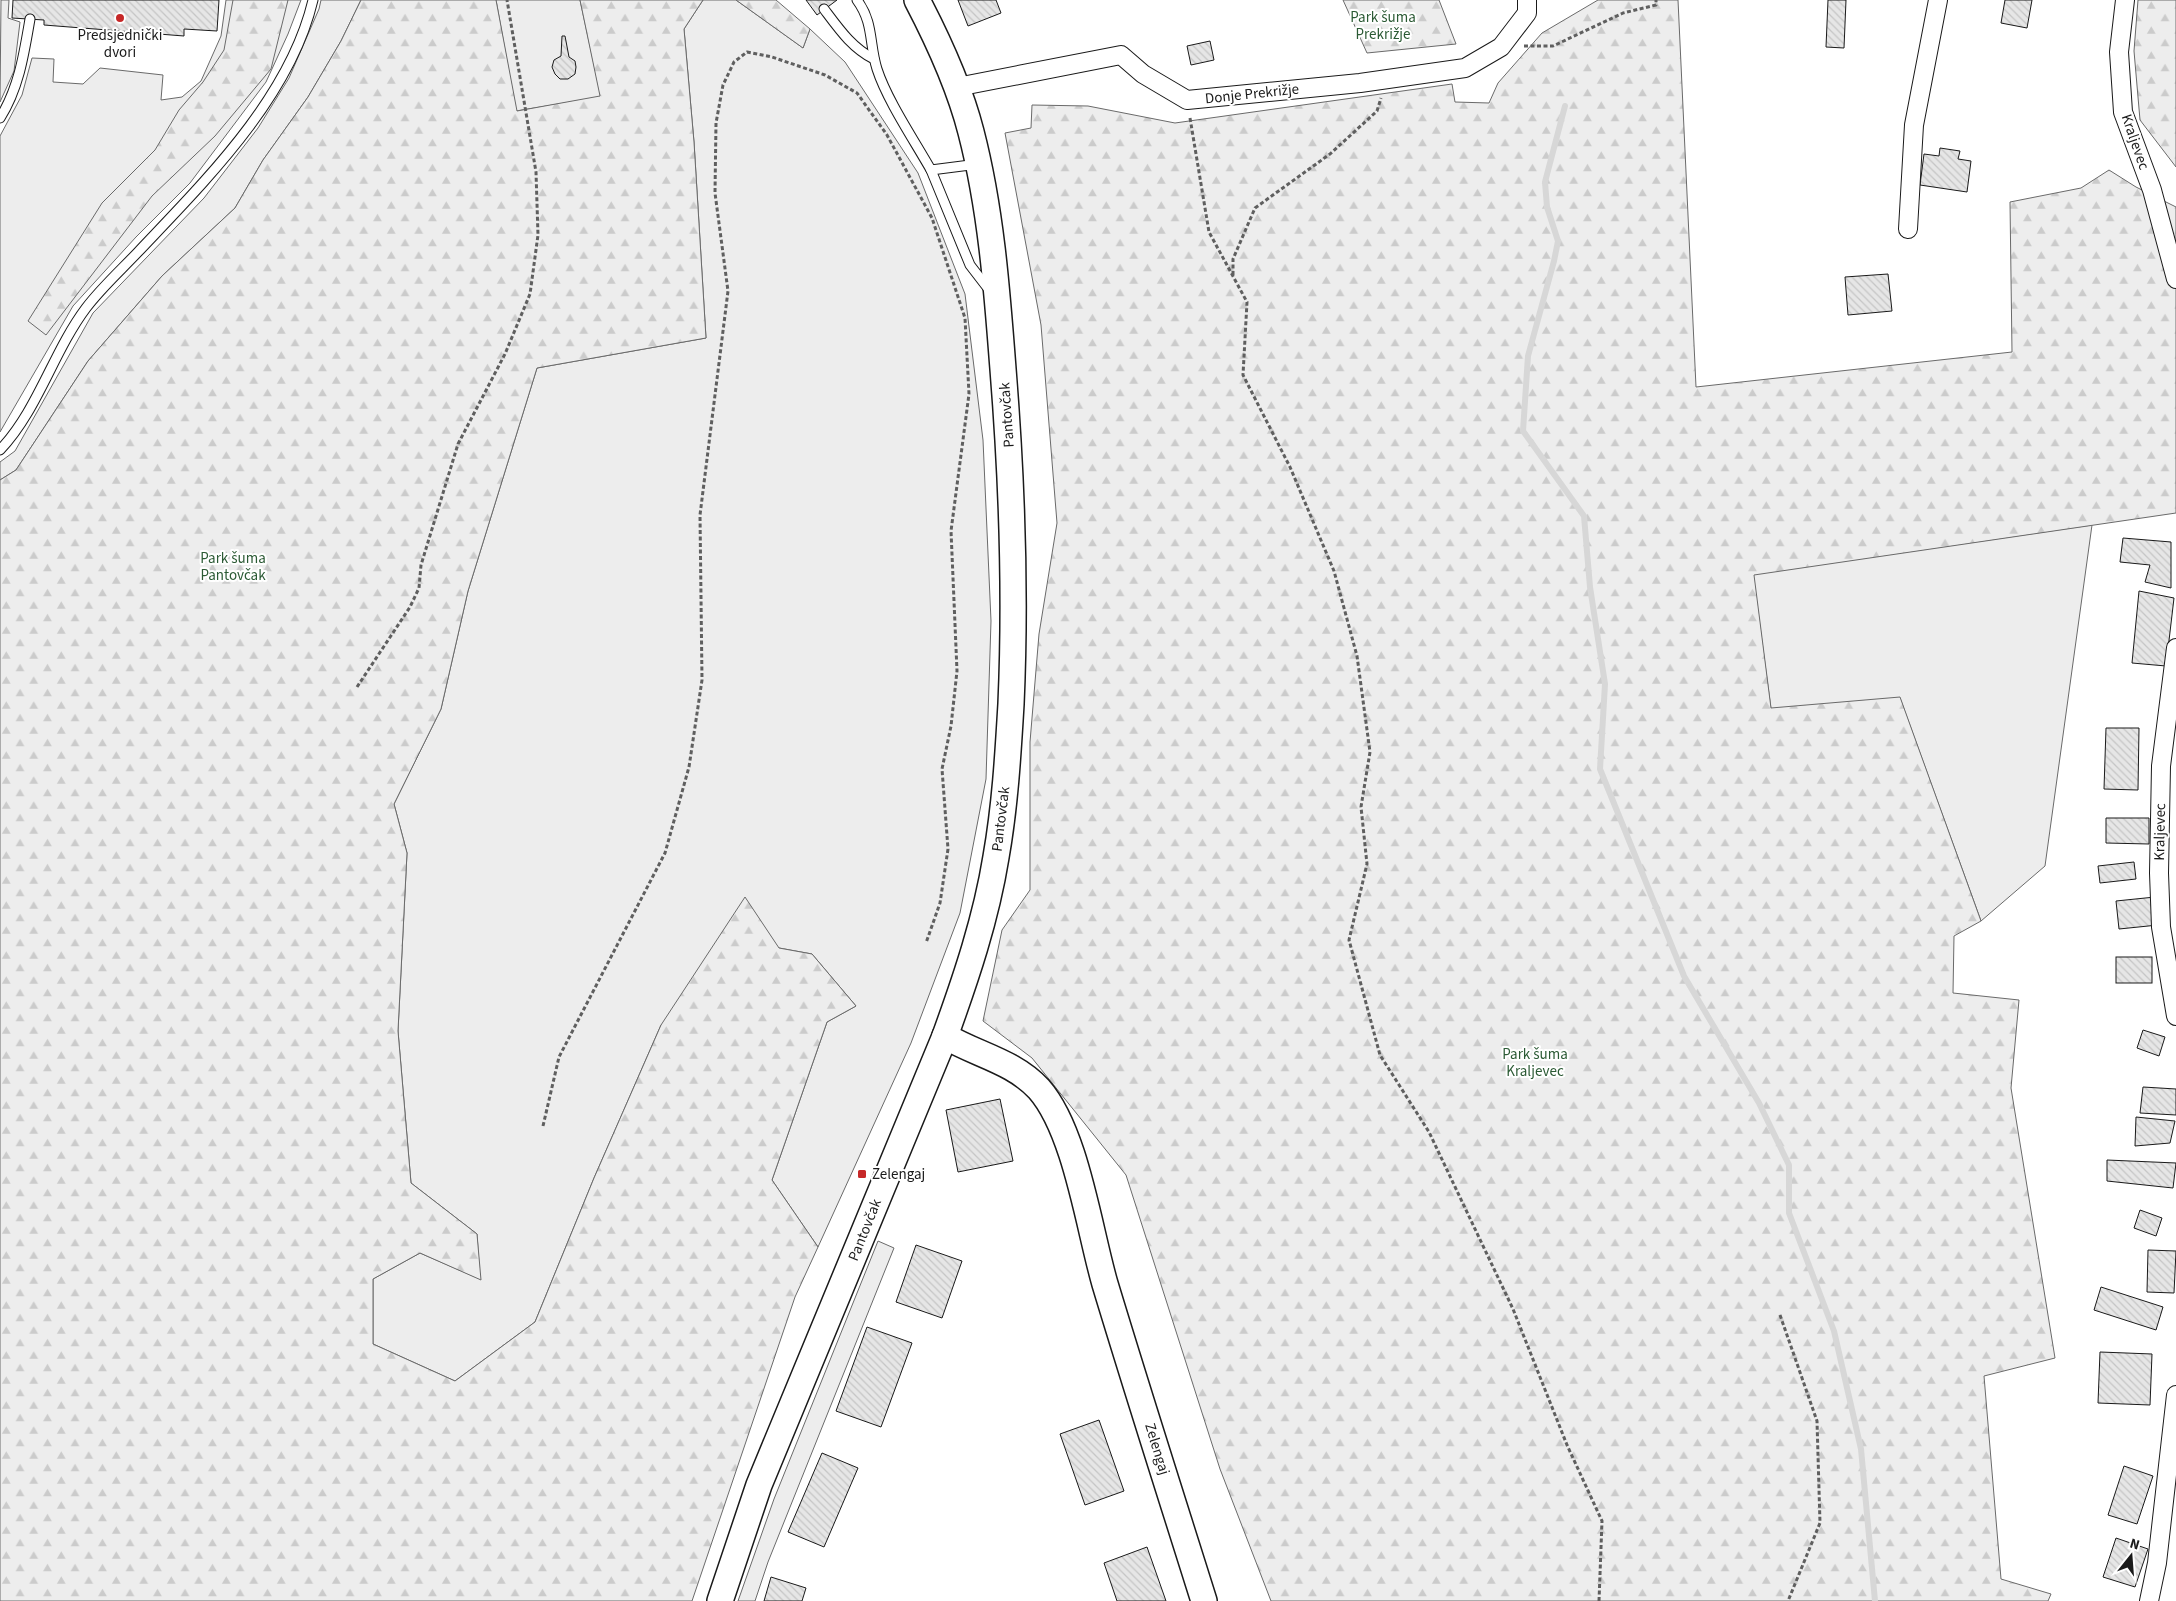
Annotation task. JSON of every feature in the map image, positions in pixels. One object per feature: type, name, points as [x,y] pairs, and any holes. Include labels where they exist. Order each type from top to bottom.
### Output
[{"type":"main road","name":"Pantovčak","points":[[720,1601],[759,1485],[945,1036],[967,976],[984,914],[996,859],[1008,761],[1015,576],[1014,518],[998,302],[978,164],[971,132],[958,87],[938,40],[917,0]]},
{"type":"main road","name":"Zelengaj","points":[[945,1036],[965,1048],[1022,1073],[1040,1091],[1058,1117],[1074,1165],[1105,1282],[1204,1601]]},
{"type":"street","name":"Donje Prekrižje","points":[[958,87],[1121,55],[1143,74],[1187,100],[1388,79],[1465,68],[1501,47],[1527,13],[1527,0]]},
{"type":"street","points":[[1908,229],[1914,125],[1938,0]]},
{"type":"street","name":"Kraljevec","points":[[2125,0],[2119,52],[2123,112],[2152,190],[2176,279]]},
{"type":"street","name":"Kraljevec","points":[[2176,648],[2161,766],[2159,872],[2161,927],[2176,1016]]},
{"type":"street","points":[[2149,1601],[2157,1563],[2176,1395]]},
{"type":"lane","points":[[0,450],[26,414],[86,307],[177,211],[262,111],[292,60],[310,14],[313,0]]},
{"type":"lane","points":[[857,0],[870,25],[874,60],[886,88],[931,170],[970,265],[998,302]]},
{"type":"lane","points":[[824,9],[860,52],[874,60]]},
{"type":"lane","points":[[0,118],[20,74],[30,19]]},
{"type":"lane","points":[[931,170],[978,164]]},
{"type":"path","points":[[357,687],[410,607],[419,588],[421,565],[458,444],[505,354],[530,294],[538,235],[536,172],[507,0]]},
{"type":"path","points":[[1501,47],[1553,46],[1623,13],[1656,5],[1656,0]]},
{"type":"path","points":[[543,1126],[559,1058],[665,853],[689,767],[702,680],[700,515],[728,291],[715,193],[716,123],[723,85],[734,62],[747,52],[772,57],[825,75],[858,93],[887,135],[932,218],[965,318],[969,394],[950,531],[957,671],[951,726],[942,770],[948,849],[940,903],[926,943]]},
{"type":"path","points":[[1233,276],[1233,259],[1255,208],[1330,154],[1377,111],[1388,79]]},
{"type":"path","points":[[1187,100],[1209,232],[1247,302],[1243,375],[1290,467],[1334,571],[1357,656],[1370,752],[1361,807],[1367,864],[1350,940],[1380,1054],[1428,1132],[1513,1309],[1567,1445],[1602,1521],[1600,1601]]},
{"type":"path","points":[[1780,1315],[1817,1421],[1820,1514],[1820,1523],[1788,1601]]},
{"type":"shaded area","points":[[1,0],[9,0],[8,18],[20,22],[14,71],[0,102]]},
{"type":"shaded area","points":[[226,0],[301,0],[266,82],[190,183],[136,237],[73,306],[0,432],[0,136],[22,95],[32,58],[54,59],[53,82],[83,84],[100,68],[163,75],[161,100],[182,97],[201,81],[221,36]]},
{"type":"shaded area","points":[[321,0],[361,0],[341,41],[308,97],[263,160],[235,208],[162,276],[88,361],[16,470],[0,480],[0,462],[15,451],[93,313],[204,198],[258,128],[289,78],[319,9]]},
{"type":"shaded area","points":[[496,0],[580,0],[601,97],[516,111]]},
{"type":"shaded area","points":[[703,0],[736,0],[803,48],[810,29],[845,62],[918,173],[965,294],[983,440],[991,621],[986,779],[960,913],[911,1043],[818,1247],[772,1180],[827,1022],[856,1006],[812,954],[779,948],[661,1025],[594,1178],[535,1322],[455,1381],[373,1344],[373,1279],[420,1253],[480,1279],[477,1234],[411,1183],[398,1031],[407,853],[394,804],[441,709],[468,591],[537,368],[706,338],[694,142],[684,29]]},
{"type":"shaded area","points":[[2092,525],[2045,866],[1981,921],[1900,698],[1771,709],[1753,574]]},
{"type":"shaded area","points":[[878,1241],[894,1248],[768,1562],[755,1601],[738,1601],[774,1499]]},
{"type":"green space","points":[[233,0],[288,0],[271,69],[215,136],[152,196],[46,335],[28,321],[102,203],[155,150],[179,110],[203,82],[224,50]]},
{"type":"green space","name":"Park šuma Pantovčak","points":[[361,0],[496,0],[517,111],[600,96],[580,0],[703,0],[684,29],[694,142],[706,338],[537,368],[468,591],[441,709],[394,804],[407,853],[398,1031],[411,1183],[477,1234],[481,1280],[420,1253],[373,1279],[373,1344],[455,1381],[535,1322],[594,1178],[661,1025],[745,897],[779,948],[812,954],[856,1006],[827,1022],[772,1180],[818,1247],[795,1297],[692,1601],[0,1601],[0,480],[16,470],[88,361],[162,276],[235,208],[263,160],[308,97],[341,41]]},
{"type":"green space","points":[[736,0],[776,0],[810,29],[803,48]]},
{"type":"green space","name":"Park šuma Prekrižje","points":[[1343,0],[1439,0],[1456,44],[1367,53]]},
{"type":"green space","name":"Park šuma Kraljevec","points":[[1598,0],[1678,0],[1696,387],[2012,352],[2010,202],[2081,188],[2109,170],[2136,187],[2176,207],[2176,513],[1754,575],[1771,708],[1900,697],[1981,921],[1954,936],[1953,993],[2019,1000],[2011,1088],[2055,1358],[1984,1376],[2001,1579],[2051,1594],[2048,1601],[1271,1601],[1220,1469],[1126,1175],[1032,1058],[983,1021],[1002,930],[1030,890],[1030,742],[1039,634],[1057,523],[1041,325],[1005,133],[1031,128],[1032,105],[1088,106],[1175,123],[1452,84],[1455,102],[1489,103],[1498,83],[1542,33]]},
{"type":"green space","points":[[2138,0],[2176,0],[2176,167],[2140,120],[2134,51]]},
{"type":"building","name":"Predsjednički dvori","points":[[13,0],[219,0],[217,31],[184,29],[184,36],[44,25],[44,20],[12,18]]},
{"type":"building","points":[[806,0],[837,0],[817,15]]},
{"type":"building","points":[[958,0],[996,0],[1001,13],[968,26]]},
{"type":"building","points":[[1828,0],[1846,0],[1844,48],[1826,47]]},
{"type":"building","points":[[2005,0],[2032,0],[2027,28],[2001,23]]},
{"type":"building","points":[[562,36],[565,36],[569,57],[575,61],[576,67],[575,74],[568,79],[560,79],[552,67],[554,60],[561,56]]},
{"type":"building","points":[[1210,41],[1214,60],[1191,65],[1187,46]]},
{"type":"building","points":[[1940,148],[1960,151],[1958,159],[1971,161],[1967,192],[1920,185],[1924,154],[1939,156]]},
{"type":"building","points":[[1888,274],[1892,311],[1848,315],[1845,277]]},
{"type":"building","points":[[2123,538],[2171,542],[2171,588],[2145,582],[2150,565],[2120,562]]},
{"type":"building","points":[[2139,591],[2174,598],[2166,666],[2132,663]]},
{"type":"building","points":[[2106,728],[2139,728],[2138,790],[2104,789]]},
{"type":"building","points":[[2106,818],[2149,818],[2149,844],[2106,843]]},
{"type":"building","points":[[2134,862],[2136,879],[2100,883],[2098,866]]},
{"type":"building","points":[[2155,897],[2158,925],[2119,929],[2116,901]]},
{"type":"building","points":[[2116,957],[2152,957],[2152,983],[2116,983]]},
{"type":"building","points":[[2143,1030],[2165,1037],[2159,1056],[2137,1048]]},
{"type":"building","points":[[2143,1087],[2176,1089],[2176,1115],[2140,1113]]},
{"type":"building","points":[[1000,1099],[1013,1161],[958,1172],[946,1110]]},
{"type":"building","points":[[2136,1117],[2175,1121],[2170,1143],[2135,1146]]},
{"type":"building","points":[[2107,1160],[2176,1163],[2173,1188],[2107,1181]]},
{"type":"building","points":[[2140,1210],[2162,1218],[2156,1236],[2134,1228]]},
{"type":"building","points":[[916,1245],[962,1261],[942,1318],[896,1302]]},
{"type":"building","points":[[2148,1250],[2176,1251],[2174,1293],[2147,1292]]},
{"type":"building","points":[[2101,1287],[2163,1307],[2156,1330],[2094,1310]]},
{"type":"building","points":[[867,1327],[912,1343],[881,1427],[836,1411]]},
{"type":"building","points":[[2100,1352],[2152,1354],[2150,1405],[2098,1403]]},
{"type":"building","points":[[1099,1420],[1124,1491],[1085,1505],[1060,1434]]},
{"type":"building","points":[[822,1453],[858,1468],[824,1547],[788,1532]]},
{"type":"building","points":[[2124,1466],[2153,1476],[2137,1524],[2108,1515]]},
{"type":"building","points":[[2116,1538],[2148,1549],[2135,1587],[2103,1577]]},
{"type":"building","points":[[1147,1547],[1166,1601],[1117,1601],[1104,1563]]},
{"type":"building","points":[[771,1577],[806,1588],[802,1601],[764,1601]]},
{"type":"waterway","points":[[1565,106],[1545,182],[1547,207],[1558,241],[1528,356],[1523,431],[1584,516],[1590,587],[1605,684],[1600,769],[1684,976],[1759,1103],[1789,1165],[1789,1213],[1834,1331],[1861,1449],[1875,1601]]},
{"type":"place","name":"Predsjednički dvori","points":[[120,18]]},
{"type":"place","name":"Zelengaj","points":[[862,1174]]}]
